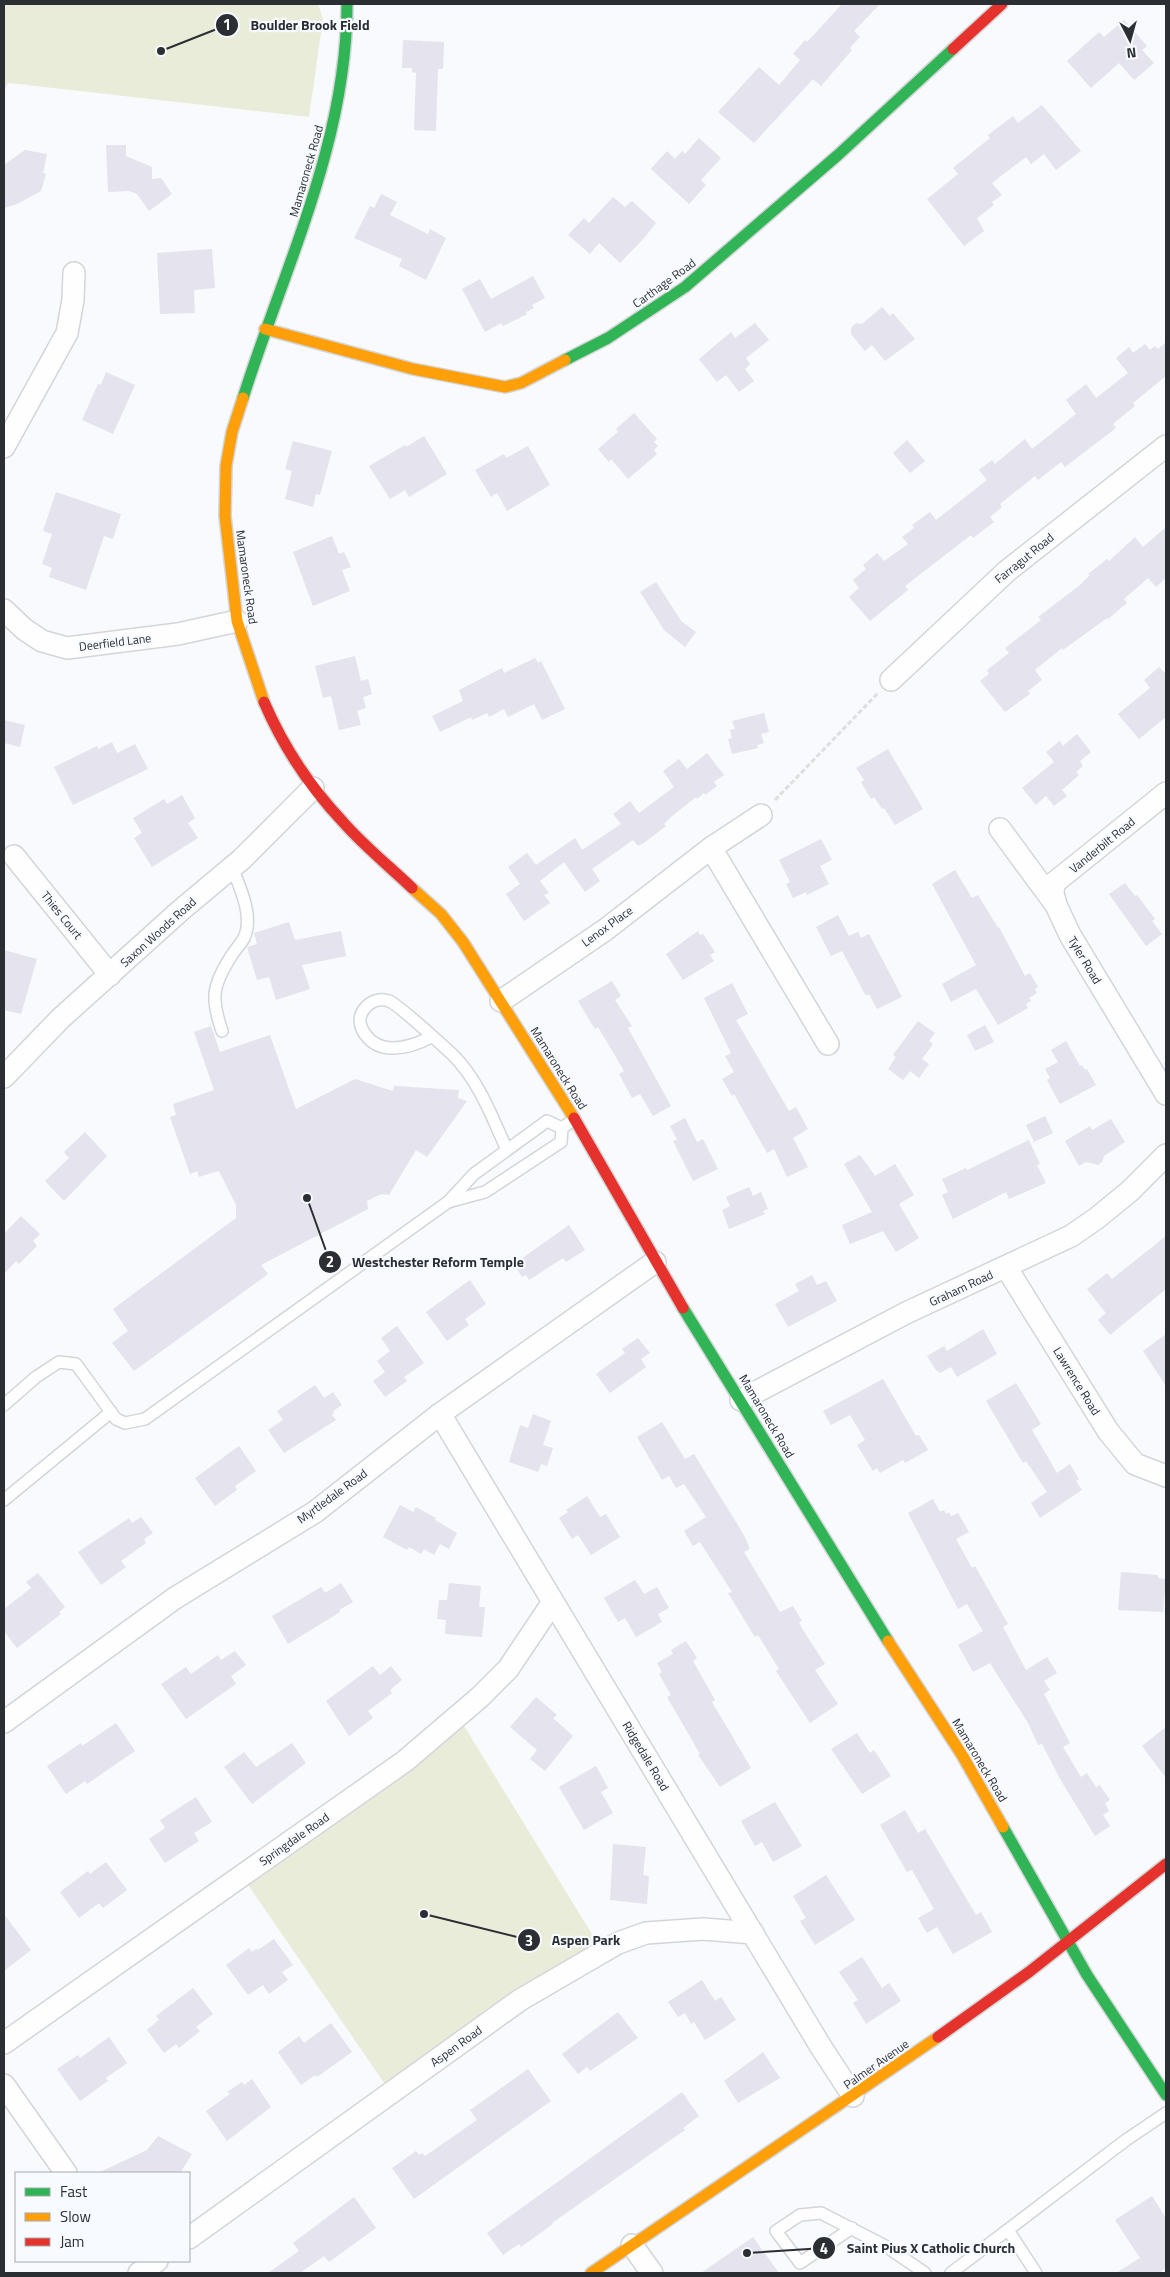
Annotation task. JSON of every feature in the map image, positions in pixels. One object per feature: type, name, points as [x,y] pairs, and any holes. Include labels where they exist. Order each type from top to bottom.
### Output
[{"type":"street","name":"Mamaroneck Road","points":[[346,4],[347,32],[334,125],[308,218],[265,329],[232,432],[226,466],[226,516],[238,621],[258,688],[276,728],[314,788],[344,824],[441,914],[463,942],[574,1119],[655,1262],[884,1635],[962,1755],[1087,1975],[1166,2096]]},
{"type":"street","name":"Carthage Road","points":[[265,329],[413,369],[505,387],[521,383],[608,338],[685,288],[838,155],[1002,4]]},
{"type":"street","points":[[4,447],[66,333],[73,300],[74,273]]},
{"type":"street","name":"Farragut Road","points":[[891,680],[1006,570],[1166,446]]},
{"type":"street","name":"Deerfield Lane","points":[[4,610],[24,629],[42,641],[67,648],[178,634],[238,621]]},
{"type":"street","name":"Saxon Woods Road","points":[[4,1077],[61,1018],[181,910],[232,867],[314,788]]},
{"type":"street","name":"Vanderbilt Road","points":[[1056,905],[1053,893],[1054,883],[1166,793]]},
{"type":"street","name":"Lenox Place","points":[[501,1001],[605,930],[711,848],[761,815]]},
{"type":"street","name":"Tyler Road","points":[[1000,829],[1056,905],[1070,935],[1166,1094]]},
{"type":"street","points":[[711,848],[828,1044]]},
{"type":"street","name":"Thies Court","points":[[14,856],[110,975]]},
{"type":"street","name":"Graham Road","points":[[741,1400],[906,1313],[1071,1236],[1098,1218],[1130,1191],[1166,1155]]},
{"type":"street","name":"Myrtledale Road","points":[[4,1722],[175,1598],[315,1512],[440,1414],[655,1262]]},
{"type":"street","name":"Lawrence Road","points":[[1006,1267],[1108,1431],[1135,1464],[1166,1476]]},
{"type":"street","name":"Ridgedale Road","points":[[440,1414],[821,2047],[853,2096]]},
{"type":"street","name":"Springdale Road","points":[[4,2043],[405,1761],[480,1697],[508,1669],[552,1602]]},
{"type":"street","name":"Palmer Avenue","points":[[591,2273],[954,2026],[1068,1941],[1166,1864]]},
{"type":"street","name":"Aspen Road","points":[[190,2237],[520,2000],[618,1943],[646,1933],[703,1928],[753,1933]]},
{"type":"street","points":[[4,2085],[65,2172]]},
{"type":"street","points":[[632,2245],[652,2273]]},
{"type":"street","points":[[128,2262],[137,2273],[155,2262]]},
{"type":"lane","points":[[222,1031],[214,1008],[216,991],[221,973],[244,938],[246,916],[243,895],[232,867]]},
{"type":"lane","points":[[431,1037],[401,1049],[375,1045],[366,1037],[360,1025],[360,1015],[366,1006],[376,1001],[389,1001],[403,1010],[454,1056],[477,1085],[507,1150]]},
{"type":"lane","points":[[448,1202],[485,1192],[561,1142],[562,1128],[574,1119]]},
{"type":"lane","points":[[4,1405],[36,1377],[59,1362],[76,1364],[116,1419],[124,1423],[145,1419],[448,1202],[474,1174],[548,1121],[562,1128]]},
{"type":"lane","points":[[4,1500],[111,1412]]},
{"type":"lane","points":[[950,2273],[964,2269],[1008,2230],[1126,2140],[1166,2113]]},
{"type":"lane","points":[[852,2228],[800,2263],[776,2231],[800,2214],[820,2213],[852,2228],[888,2246],[925,2273]]},
{"type":"lane","points":[[1008,2230],[1036,2273]]},
{"type":"path","points":[[761,815],[891,680]]},
{"type":"green space","points":[[4,4],[318,4],[323,19],[309,117],[9,83],[4,89]]},
{"type":"green space","points":[[458,1716],[603,1952],[391,2093],[242,1876]]},
{"type":"building","points":[[842,4],[880,4],[854,31],[860,37],[850,48],[852,50],[821,86],[813,79],[754,143],[718,112],[759,67],[779,85],[800,60],[793,54],[805,40],[807,42]]},
{"type":"building","points":[[1124,20],[1147,46],[1142,50],[1154,63],[1134,80],[1119,63],[1091,88],[1067,61],[1099,32],[1104,37]]},
{"type":"building","points":[[403,40],[444,42],[443,69],[438,69],[436,131],[414,130],[416,73],[412,72],[412,68],[402,68]]},
{"type":"building","points":[[1042,105],[1081,151],[1056,170],[1044,154],[1031,164],[1026,157],[992,183],[1002,195],[992,202],[994,205],[977,218],[984,231],[964,246],[927,199],[958,174],[953,168],[990,138],[988,135],[1013,116],[1018,123]]},
{"type":"building","points":[[699,138],[721,158],[701,180],[706,185],[689,204],[651,169],[667,151],[675,159],[682,151],[685,154]]},
{"type":"building","points":[[106,145],[126,145],[126,156],[152,167],[152,179],[161,178],[172,194],[149,211],[137,194],[129,191],[108,192]]},
{"type":"building","points":[[25,150],[47,154],[43,173],[46,174],[41,191],[17,204],[4,208],[4,165]]},
{"type":"building","points":[[381,194],[397,202],[390,215],[428,234],[430,229],[446,238],[426,280],[399,266],[402,259],[354,238],[370,206],[374,208]]},
{"type":"building","points":[[613,197],[625,207],[632,201],[656,223],[620,263],[599,243],[590,254],[568,235],[584,218],[589,223]]},
{"type":"building","points":[[212,249],[215,288],[194,290],[195,313],[160,314],[157,253]]},
{"type":"building","points":[[533,276],[545,298],[532,305],[534,308],[526,312],[527,314],[503,326],[501,323],[485,332],[462,289],[480,279],[491,299]]},
{"type":"building","points":[[882,307],[890,316],[893,313],[915,339],[885,361],[872,345],[865,351],[851,334],[851,328],[856,323],[862,324]]},
{"type":"building","points":[[755,323],[769,340],[746,358],[750,364],[745,369],[754,381],[739,392],[726,375],[717,382],[699,359],[731,332],[735,338]]},
{"type":"building","points":[[1166,342],[1166,376],[1133,403],[1135,406],[1113,424],[1116,428],[1065,467],[1061,462],[1038,480],[1035,476],[1000,504],[1002,507],[990,517],[994,522],[973,538],[971,535],[905,586],[908,590],[870,621],[849,597],[859,588],[853,580],[866,569],[863,565],[877,553],[884,561],[908,544],[902,537],[914,528],[912,525],[930,512],[936,520],[987,480],[979,470],[992,460],[995,464],[1025,439],[1032,449],[1076,414],[1066,400],[1086,384],[1096,398],[1128,373],[1116,358],[1129,347],[1133,353],[1145,344],[1150,350],[1155,346],[1158,349]]},
{"type":"building","points":[[106,372],[135,385],[113,434],[82,420],[98,384],[101,385]]},
{"type":"building","points":[[634,413],[657,439],[654,442],[658,446],[654,450],[657,454],[628,479],[611,459],[609,462],[598,449],[618,432],[616,429]]},
{"type":"building","points":[[424,436],[447,474],[409,497],[405,490],[390,499],[369,466]]},
{"type":"building","points":[[907,440],[925,461],[910,473],[893,453]]},
{"type":"building","points":[[293,441],[332,451],[320,495],[316,494],[313,507],[285,499],[292,471],[285,469]]},
{"type":"building","points":[[528,446],[550,485],[507,511],[497,493],[491,497],[475,470],[504,454],[506,458]]},
{"type":"building","points":[[56,492],[121,514],[113,539],[104,536],[86,590],[49,577],[52,568],[42,564],[52,534],[43,531]]},
{"type":"building","points":[[1166,527],[1166,578],[1156,587],[1148,578],[1124,599],[1127,603],[1108,619],[1063,650],[1062,648],[1035,670],[1042,680],[1028,691],[1030,694],[1005,712],[980,681],[989,674],[987,670],[1009,653],[1005,648],[1041,620],[1038,617],[1080,585],[1090,575],[1088,574],[1107,559],[1109,561],[1135,537],[1143,547]]},
{"type":"building","points":[[332,536],[339,554],[344,552],[351,567],[342,570],[350,591],[313,606],[293,552]]},
{"type":"building","points":[[656,582],[682,622],[696,632],[685,647],[664,630],[640,592]]},
{"type":"building","points":[[355,656],[361,681],[368,679],[372,694],[363,697],[366,708],[357,711],[361,725],[339,730],[331,696],[323,698],[315,666]]},
{"type":"building","points":[[535,658],[538,663],[541,661],[565,709],[542,720],[534,704],[508,717],[504,709],[489,717],[487,713],[472,720],[471,717],[440,732],[432,716],[463,701],[459,690],[502,668],[504,673]]},
{"type":"building","points":[[1159,667],[1166,674],[1166,717],[1139,739],[1118,714],[1150,688],[1144,680]]},
{"type":"building","points":[[764,713],[769,732],[761,734],[764,743],[757,745],[758,748],[732,754],[728,739],[732,738],[730,730],[735,729],[732,721]]},
{"type":"building","points":[[4,720],[25,725],[20,747],[4,743]]},
{"type":"building","points":[[1077,734],[1091,752],[1080,761],[1083,766],[1076,772],[1079,775],[1062,790],[1067,796],[1054,806],[1046,796],[1036,805],[1022,788],[1054,762],[1046,752],[1060,741],[1063,746]]},
{"type":"building","points":[[112,742],[117,753],[135,744],[148,769],[73,805],[54,767],[97,746],[98,749]]},
{"type":"building","points":[[888,749],[923,809],[895,825],[874,797],[871,799],[861,782],[864,780],[856,768]]},
{"type":"building","points":[[707,753],[724,775],[714,782],[717,786],[705,795],[704,793],[697,799],[696,797],[671,817],[664,824],[666,826],[644,843],[638,846],[633,840],[592,869],[600,881],[585,892],[564,862],[540,881],[549,893],[544,895],[550,903],[524,921],[506,894],[520,884],[508,867],[527,853],[536,865],[575,838],[582,850],[621,824],[613,814],[630,801],[639,813],[674,787],[663,771],[679,759],[687,769]]},
{"type":"building","points":[[182,795],[195,818],[188,823],[198,838],[152,867],[134,838],[142,833],[133,818],[164,799],[167,804]]},
{"type":"building","points":[[821,839],[832,860],[820,866],[829,884],[807,895],[806,892],[793,898],[786,884],[790,882],[779,860]]},
{"type":"building","points":[[955,870],[972,898],[978,895],[999,927],[1025,976],[1030,973],[1038,987],[1035,989],[1037,993],[1029,998],[1031,1001],[1026,1004],[1028,1008],[998,1025],[976,989],[951,1002],[942,984],[976,965],[932,884]]},
{"type":"building","points":[[1125,883],[1135,896],[1137,895],[1155,919],[1152,921],[1162,934],[1146,946],[1109,894]]},
{"type":"building","points":[[838,915],[849,936],[858,932],[861,938],[869,934],[902,997],[877,1009],[869,994],[866,996],[842,951],[831,956],[816,927]]},
{"type":"building","points":[[289,922],[295,940],[341,931],[346,956],[302,965],[310,989],[276,1000],[269,977],[257,980],[247,947],[257,944],[254,933]]},
{"type":"building","points":[[698,931],[700,935],[703,934],[715,952],[710,955],[714,961],[683,980],[666,954]]},
{"type":"building","points":[[4,950],[37,959],[21,1014],[4,1010]]},
{"type":"building","points":[[612,981],[621,996],[615,1000],[632,1026],[628,1028],[671,1106],[653,1116],[640,1094],[632,1098],[619,1074],[624,1071],[598,1027],[595,1029],[578,1001]]},
{"type":"building","points":[[732,983],[748,1014],[736,1020],[789,1111],[796,1107],[808,1129],[793,1138],[808,1167],[787,1177],[774,1149],[767,1153],[734,1094],[732,1096],[722,1079],[734,1072],[725,1056],[731,1053],[704,998]]},
{"type":"building","points":[[918,1021],[935,1033],[929,1041],[933,1044],[922,1059],[929,1064],[919,1078],[910,1071],[903,1080],[888,1069],[896,1057],[893,1055]]},
{"type":"building","points":[[985,1025],[994,1042],[975,1051],[967,1035]]},
{"type":"building","points":[[211,1026],[220,1052],[270,1035],[296,1109],[355,1079],[393,1091],[394,1086],[459,1090],[458,1098],[467,1101],[427,1157],[416,1150],[389,1195],[381,1194],[367,1201],[368,1209],[261,1265],[268,1274],[134,1371],[112,1343],[128,1331],[113,1309],[236,1218],[236,1205],[219,1171],[199,1177],[197,1171],[190,1174],[170,1117],[176,1115],[173,1104],[214,1090],[194,1032]]},
{"type":"building","points":[[1066,1041],[1080,1066],[1082,1065],[1085,1070],[1087,1069],[1096,1085],[1060,1104],[1047,1080],[1050,1078],[1045,1069],[1058,1062],[1051,1050]]},
{"type":"building","points":[[1045,1116],[1053,1133],[1034,1142],[1026,1125]]},
{"type":"building","points":[[685,1118],[697,1142],[703,1139],[718,1169],[693,1181],[673,1141],[677,1140],[670,1126]]},
{"type":"building","points":[[1111,1119],[1125,1142],[1104,1156],[1102,1162],[1098,1165],[1086,1162],[1079,1166],[1065,1141],[1090,1126],[1092,1130]]},
{"type":"building","points":[[85,1132],[107,1156],[64,1201],[45,1181],[69,1158],[64,1152]]},
{"type":"building","points":[[1029,1140],[1040,1164],[1037,1165],[1046,1183],[1009,1199],[1006,1192],[953,1219],[942,1195],[948,1192],[942,1179],[966,1168],[967,1170]]},
{"type":"building","points":[[860,1155],[875,1176],[895,1164],[914,1195],[899,1204],[919,1238],[896,1252],[883,1231],[850,1244],[842,1225],[872,1212],[844,1164]]},
{"type":"building","points":[[749,1187],[753,1196],[761,1192],[768,1209],[763,1211],[765,1214],[729,1229],[722,1210],[730,1206],[726,1197]]},
{"type":"building","points":[[21,1216],[40,1234],[33,1241],[37,1246],[19,1264],[16,1261],[4,1274],[4,1234]]},
{"type":"building","points":[[569,1225],[585,1250],[566,1262],[563,1258],[529,1280],[526,1275],[522,1277],[514,1264]]},
{"type":"building","points":[[1166,1236],[1166,1289],[1110,1335],[1098,1320],[1106,1313],[1087,1289],[1107,1273],[1112,1279]]},
{"type":"building","points":[[812,1275],[817,1285],[826,1281],[837,1301],[788,1327],[775,1304],[799,1291],[795,1284]]},
{"type":"building","points":[[470,1280],[486,1304],[465,1319],[469,1325],[447,1341],[426,1312]]},
{"type":"building","points":[[397,1326],[424,1363],[404,1377],[407,1381],[385,1397],[373,1381],[385,1372],[377,1361],[390,1351],[381,1338]]},
{"type":"building","points":[[983,1329],[997,1354],[957,1377],[951,1367],[940,1373],[936,1370],[927,1356],[944,1346],[947,1351]]},
{"type":"building","points":[[1166,1334],[1166,1386],[1143,1351]]},
{"type":"building","points":[[638,1338],[650,1353],[641,1359],[646,1367],[610,1393],[596,1374],[625,1353],[622,1349]]},
{"type":"building","points":[[883,1379],[916,1436],[919,1435],[928,1450],[905,1463],[903,1460],[880,1473],[877,1468],[873,1471],[857,1445],[865,1440],[850,1415],[831,1425],[823,1411]]},
{"type":"building","points":[[1016,1383],[1041,1424],[1032,1430],[1057,1473],[1070,1464],[1079,1479],[1076,1481],[1082,1490],[1040,1518],[1031,1503],[1047,1492],[1026,1461],[1023,1463],[986,1401]]},
{"type":"building","points":[[315,1385],[324,1398],[333,1392],[342,1405],[333,1411],[332,1415],[336,1420],[284,1453],[268,1430],[283,1420],[277,1411]]},
{"type":"building","points":[[533,1414],[551,1421],[543,1445],[553,1448],[547,1466],[541,1464],[538,1472],[509,1462],[520,1425],[528,1428]]},
{"type":"building","points":[[662,1422],[685,1459],[694,1454],[744,1535],[750,1549],[744,1552],[780,1612],[793,1606],[802,1621],[799,1622],[801,1627],[825,1664],[815,1670],[838,1704],[810,1723],[776,1671],[779,1669],[758,1635],[755,1637],[728,1593],[732,1592],[700,1542],[693,1546],[684,1531],[706,1517],[684,1484],[676,1488],[669,1476],[662,1480],[637,1437]]},
{"type":"building","points":[[239,1446],[256,1471],[235,1486],[237,1490],[215,1506],[195,1478]]},
{"type":"building","points":[[587,1496],[600,1517],[606,1514],[620,1537],[591,1555],[578,1535],[572,1539],[559,1518],[568,1512],[566,1510]]},
{"type":"building","points":[[933,1499],[940,1512],[944,1510],[946,1514],[949,1512],[951,1516],[958,1513],[969,1532],[956,1539],[972,1568],[975,1566],[1008,1624],[1003,1627],[1026,1670],[1047,1657],[1057,1673],[1044,1681],[1050,1690],[1044,1694],[1070,1743],[1063,1747],[1081,1777],[1087,1773],[1096,1787],[1100,1785],[1110,1800],[1105,1803],[1109,1811],[1103,1815],[1110,1826],[1095,1836],[1060,1779],[1042,1744],[1038,1745],[1028,1723],[990,1663],[973,1672],[958,1645],[983,1631],[967,1604],[958,1609],[908,1513]]},
{"type":"building","points":[[400,1505],[413,1512],[416,1507],[457,1533],[449,1549],[440,1544],[434,1555],[424,1549],[421,1554],[409,1547],[407,1550],[383,1537]]},
{"type":"building","points":[[141,1517],[153,1533],[144,1539],[146,1543],[121,1561],[126,1567],[101,1585],[78,1552],[129,1518],[132,1523]]},
{"type":"building","points":[[1121,1572],[1158,1575],[1158,1578],[1166,1579],[1163,1612],[1118,1610]]},
{"type":"building","points":[[38,1573],[65,1607],[59,1612],[61,1614],[17,1648],[4,1631],[4,1609],[31,1588],[26,1582]]},
{"type":"building","points":[[635,1580],[644,1594],[657,1587],[669,1608],[658,1614],[662,1622],[636,1637],[625,1618],[618,1622],[604,1598]]},
{"type":"building","points":[[341,1583],[353,1602],[288,1644],[272,1616],[321,1587],[325,1593]]},
{"type":"building","points":[[449,1583],[481,1586],[479,1607],[485,1607],[482,1637],[445,1634],[446,1620],[437,1619],[439,1600],[447,1600]]},
{"type":"building","points":[[686,1641],[697,1658],[693,1661],[715,1700],[712,1702],[751,1768],[720,1787],[698,1755],[700,1754],[667,1697],[671,1695],[659,1674],[662,1672],[657,1663],[673,1654],[671,1650]]},
{"type":"building","points":[[235,1651],[246,1665],[231,1676],[236,1684],[186,1719],[161,1684],[186,1667],[191,1674],[218,1655],[221,1660]]},
{"type":"building","points":[[373,1666],[380,1675],[391,1666],[402,1680],[390,1690],[392,1693],[368,1711],[373,1718],[349,1736],[326,1701]]},
{"type":"building","points":[[536,1697],[557,1715],[553,1718],[573,1736],[545,1771],[530,1759],[537,1750],[510,1727]]},
{"type":"building","points":[[116,1723],[135,1751],[87,1784],[85,1781],[66,1794],[47,1766],[81,1743],[82,1746]]},
{"type":"building","points":[[1166,1727],[1166,1778],[1142,1746]]},
{"type":"building","points":[[857,1733],[870,1753],[874,1750],[891,1776],[862,1794],[831,1749]]},
{"type":"building","points":[[292,1743],[306,1763],[252,1804],[224,1767],[244,1752],[256,1767]]},
{"type":"building","points":[[596,1766],[608,1788],[601,1792],[613,1813],[584,1830],[559,1787]]},
{"type":"building","points":[[196,1797],[212,1822],[194,1833],[199,1841],[165,1863],[149,1839],[165,1828],[160,1820]]},
{"type":"building","points":[[775,1802],[802,1846],[773,1862],[762,1842],[755,1846],[741,1821]]},
{"type":"building","points":[[905,1810],[918,1833],[925,1829],[976,1915],[981,1912],[992,1932],[953,1954],[937,1927],[927,1933],[918,1918],[934,1909],[912,1870],[907,1872],[880,1825]]},
{"type":"building","points":[[613,1844],[646,1847],[643,1875],[649,1876],[647,1904],[610,1900]]},
{"type":"building","points":[[106,1862],[127,1890],[103,1908],[99,1903],[79,1918],[60,1892],[88,1871],[90,1874]]},
{"type":"building","points":[[826,1875],[855,1920],[815,1945],[800,1921],[806,1918],[793,1896]]},
{"type":"building","points":[[4,1914],[31,1950],[4,1971]]},
{"type":"building","points":[[274,1939],[293,1965],[282,1972],[288,1980],[269,1994],[263,1985],[248,1995],[226,1965],[249,1948],[252,1952],[256,1949],[258,1950]]},
{"type":"building","points":[[862,1957],[882,1988],[889,1983],[901,2001],[866,2024],[853,2003],[858,2000],[839,1972]]},
{"type":"building","points":[[702,1980],[715,2001],[721,1997],[736,2020],[705,2040],[694,2022],[691,2024],[685,2013],[678,2017],[668,2002]]},
{"type":"building","points":[[193,1988],[213,2014],[196,2027],[200,2031],[179,2048],[176,2044],[164,2053],[147,2030],[159,2020],[156,2016]]},
{"type":"building","points":[[618,2012],[638,2038],[590,2071],[587,2067],[578,2074],[562,2054]]},
{"type":"building","points":[[331,2023],[352,2052],[317,2077],[315,2075],[301,2085],[278,2052],[299,2036],[304,2043]]},
{"type":"building","points":[[109,2037],[127,2063],[106,2078],[108,2081],[80,2101],[57,2069],[78,2055],[80,2058]]},
{"type":"building","points":[[763,2052],[780,2078],[738,2103],[724,2081]]},
{"type":"building","points":[[528,2069],[551,2101],[414,2199],[392,2168],[416,2151],[419,2155],[422,2153],[425,2156],[477,2120],[470,2110]]},
{"type":"building","points":[[252,2079],[271,2107],[227,2141],[206,2111],[230,2094],[227,2092],[242,2082],[244,2085]]},
{"type":"building","points":[[682,2092],[699,2116],[683,2128],[685,2130],[552,2223],[521,2247],[519,2244],[503,2255],[487,2233]]},
{"type":"building","points":[[158,2136],[192,2154],[181,2172],[100,2172],[147,2150]]},
{"type":"building","points":[[1152,2196],[1166,2218],[1166,2268],[1159,2273],[1116,2273],[1140,2258],[1115,2220]]},
{"type":"building","points":[[354,2197],[376,2228],[329,2262],[324,2256],[300,2273],[268,2273],[299,2251],[293,2243]]},
{"type":"building","points":[[753,2237],[779,2273],[701,2273]]},
{"type":"traffic: fast","points":[[243,398],[294,253],[325,155],[337,106],[344,56],[347,4]]},
{"type":"traffic: fast","points":[[565,360],[608,338],[685,287],[838,155],[953,49]]},
{"type":"traffic: fast","points":[[683,1308],[888,1641]]},
{"type":"traffic: fast","points":[[1003,1827],[1087,1975],[1166,2095]]},
{"type":"traffic: slow","points":[[265,329],[413,369],[505,387],[521,383],[565,360]]},
{"type":"traffic: slow","points":[[243,398],[232,432],[226,466],[225,516],[237,621],[264,702]]},
{"type":"traffic: slow","points":[[412,888],[441,914],[463,942],[574,1118]]},
{"type":"traffic: slow","points":[[888,1641],[962,1755],[1003,1827]]},
{"type":"traffic: slow","points":[[591,2273],[938,2037]]},
{"type":"traffic: jam","points":[[953,49],[1002,4]]},
{"type":"traffic: jam","points":[[264,702],[289,750],[319,795],[359,839],[412,888]]},
{"type":"traffic: jam","points":[[574,1118],[683,1308]]},
{"type":"traffic: jam","points":[[938,2037],[1029,1972],[1166,1864]]},
{"type":"place","name":"Boulder Brook Field","points":[[161,51]]},
{"type":"place","name":"Westchester Reform Temple","points":[[307,1198]]},
{"type":"place","name":"Aspen Park","points":[[424,1914]]},
{"type":"place","name":"Saint Pius X Catholic Church","points":[[747,2253]]}]
